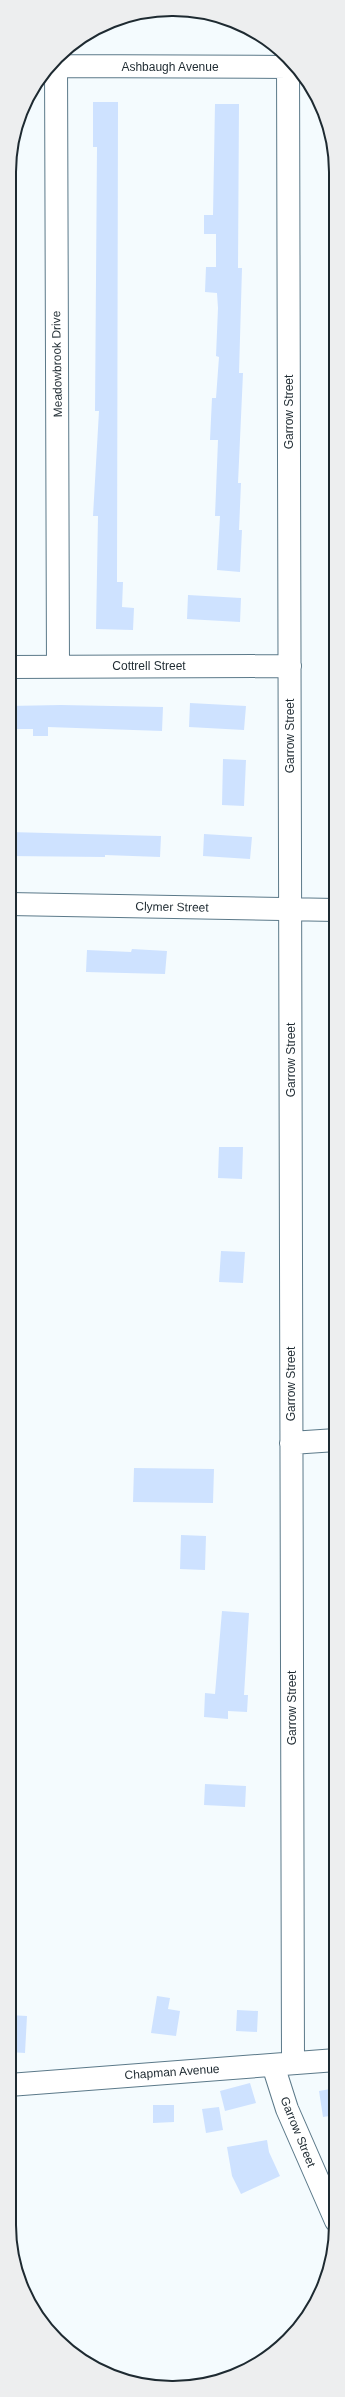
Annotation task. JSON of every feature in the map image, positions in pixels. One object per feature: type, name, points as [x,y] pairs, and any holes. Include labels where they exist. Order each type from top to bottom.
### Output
[{"type":"street","name":"Ashbaugh Avenue","points":[[60,64],[283,62]]},
{"type":"street","name":"Garrow Street","points":[[288,67],[291,1443],[283,2064],[287,2109],[329,2205]]},
{"type":"street","name":"Meadowbrook Drive","points":[[54,70],[58,666]]},
{"type":"street","name":"Cottrell Street","points":[[16,666],[290,666]]},
{"type":"street","name":"Clymer Street","points":[[16,904],[329,910]]},
{"type":"street","points":[[291,1443],[329,1440]]},
{"type":"street","name":"Chapman Avenue","points":[[16,2084],[329,2061]]},
{"type":"building","points":[[93,102],[118,102],[117,582],[123,582],[122,607],[134,608],[133,630],[96,629],[98,516],[93,516],[99,411],[95,411],[97,147],[93,147]]},
{"type":"building","points":[[215,104],[239,104],[238,268],[242,268],[239,373],[243,373],[238,483],[241,483],[239,530],[242,530],[240,572],[217,570],[220,516],[215,516],[218,440],[210,440],[212,398],[216,398],[219,357],[216,356],[218,308],[217,293],[205,292],[206,267],[216,267],[216,234],[204,234],[204,215],[213,215]]},
{"type":"building","points":[[188,595],[241,598],[240,622],[187,619]]},
{"type":"building","points":[[190,703],[246,706],[244,730],[189,727]]},
{"type":"building","points":[[61,705],[163,707],[162,731],[48,727],[48,736],[33,736],[33,729],[16,729],[16,706]]},
{"type":"building","points":[[223,759],[246,760],[244,806],[222,805]]},
{"type":"building","points":[[16,832],[161,836],[160,857],[105,855],[105,857],[16,856]]},
{"type":"building","points":[[204,834],[252,837],[250,859],[203,856]]},
{"type":"building","points":[[132,949],[167,951],[165,974],[86,972],[87,950],[131,952]]},
{"type":"building","points":[[219,1147],[243,1147],[242,1179],[218,1178]]},
{"type":"building","points":[[221,1251],[245,1252],[243,1283],[219,1282]]},
{"type":"building","points":[[134,1468],[214,1469],[213,1503],[133,1502]]},
{"type":"building","points":[[181,1535],[206,1536],[205,1570],[180,1569]]},
{"type":"building","points":[[222,1611],[249,1613],[244,1695],[248,1695],[247,1712],[228,1711],[228,1719],[204,1717],[205,1693],[215,1694]]},
{"type":"building","points":[[205,1784],[246,1786],[245,1807],[204,1805]]},
{"type":"building","points":[[157,1996],[170,1998],[168,2009],[180,2011],[176,2036],[151,2033]]},
{"type":"building","points":[[237,2010],[258,2011],[257,2032],[236,2031]]},
{"type":"building","points":[[16,2015],[27,2016],[25,2053],[16,2052]]},
{"type":"building","points":[[250,2083],[256,2103],[225,2111],[220,2091]]},
{"type":"building","points":[[329,2089],[329,2116],[323,2117],[319,2091]]},
{"type":"building","points":[[153,2105],[174,2105],[174,2122],[153,2123]]},
{"type":"building","points":[[219,2107],[223,2130],[206,2133],[202,2109]]},
{"type":"building","points":[[267,2140],[269,2152],[280,2176],[241,2194],[232,2176],[227,2147]]}]
